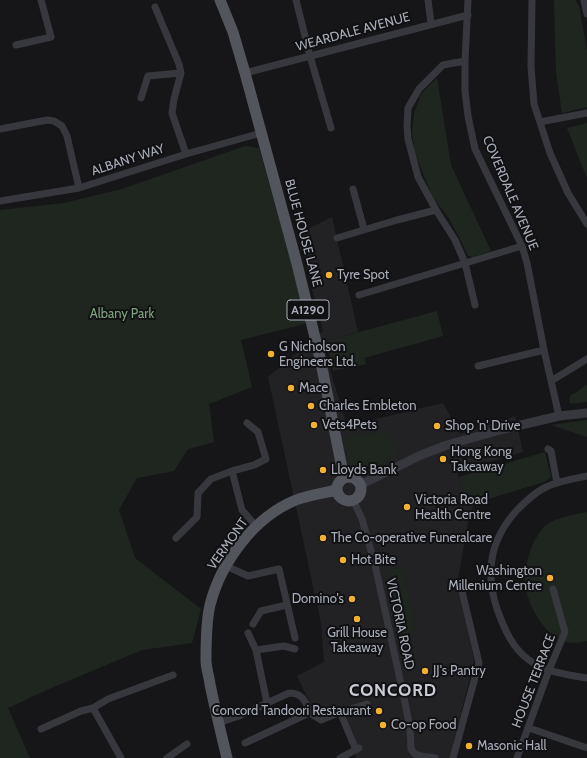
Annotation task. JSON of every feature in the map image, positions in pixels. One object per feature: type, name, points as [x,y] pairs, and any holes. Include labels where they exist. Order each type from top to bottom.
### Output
[{"type":"main road","name":"BLUE HOUSE LANE","points":[[220,0],[233,32],[246,73],[309,313],[344,478]]},
{"type":"main road","points":[[344,478],[354,478],[360,485],[361,492],[359,496],[353,500],[346,500],[342,498],[337,490],[340,482],[344,478]]},
{"type":"main road","name":"VERMONT","points":[[227,758],[218,723],[206,661],[211,601],[220,576],[256,526],[267,516],[296,500],[310,495],[337,490]]},
{"type":"street","points":[[16,45],[51,37],[41,0]]},
{"type":"street","points":[[296,0],[310,56],[331,128]]},
{"type":"street","points":[[428,0],[431,23]]},
{"type":"street","name":"COVERDALE AVENUE","points":[[468,0],[465,90],[468,116],[475,149],[522,246],[527,262],[550,380],[559,416]]},
{"type":"street","points":[[532,0],[531,67],[534,104],[553,160],[568,193],[587,224]]},
{"type":"street","points":[[584,0],[587,14]]},
{"type":"street","points":[[155,7],[179,64],[181,74],[172,112],[186,154]]},
{"type":"street","name":"WEARDALE AVENUE","points":[[246,73],[431,23],[468,15]]},
{"type":"street","points":[[465,61],[443,65],[419,89],[408,108],[407,126],[408,139],[418,177],[455,240],[465,263],[475,305]]},
{"type":"street","points":[[141,98],[148,76],[181,74]]},
{"type":"street","points":[[540,122],[587,113]]},
{"type":"street","points":[[0,129],[47,120],[54,121],[62,126],[67,136],[79,188]]},
{"type":"street","name":"ALBANY WAY","points":[[0,201],[79,188],[186,154],[261,133]]},
{"type":"street","points":[[353,189],[364,229]]},
{"type":"street","points":[[337,238],[364,229],[436,210]]},
{"type":"street","points":[[359,295],[522,246]]},
{"type":"street","points":[[478,366],[544,350]]},
{"type":"street","points":[[550,380],[587,359]]},
{"type":"street","points":[[360,485],[421,455],[446,445],[559,416],[587,413]]},
{"type":"street","points":[[176,538],[197,517],[198,492],[211,478],[254,465],[266,459],[258,432],[247,423]]},
{"type":"street","points":[[548,449],[551,451],[557,483]]},
{"type":"street","points":[[232,471],[242,510],[256,526]]},
{"type":"street","points":[[587,476],[557,483],[545,488],[533,496],[515,513],[498,537],[493,551],[490,569],[493,596],[500,618],[513,644],[530,661],[549,670],[569,676],[587,678]]},
{"type":"street","name":"VICTORIA ROAD","points":[[353,500],[362,519],[375,565],[403,693],[410,728],[411,749],[414,756]]},
{"type":"street","points":[[226,566],[248,576],[279,569],[295,638]]},
{"type":"street","name":"HOUSE TERRACE","points":[[517,758],[549,670],[565,632],[553,589]]},
{"type":"street","points":[[453,758],[479,663],[462,591]]},
{"type":"street","points":[[253,624],[261,611],[287,605]]},
{"type":"street","points":[[248,633],[256,650],[267,703]]},
{"type":"street","points":[[256,650],[284,646],[295,649]]},
{"type":"street","points":[[41,729],[81,711],[93,708],[108,699],[173,675]]},
{"type":"street","points":[[218,723],[239,716],[289,693],[296,693],[304,698],[308,712],[321,720],[340,712],[368,704]]},
{"type":"street","points":[[93,708],[121,758]]},
{"type":"street","points":[[245,743],[307,714],[308,712]]},
{"type":"street","points":[[340,712],[355,752],[340,758]]},
{"type":"street","points":[[529,728],[587,748]]},
{"type":"street","points":[[167,758],[187,744]]},
{"type":"street","points":[[414,756],[434,758]]},
{"type":"shaded area","points":[[332,217],[358,332],[322,342],[347,426],[443,403],[460,434],[515,416],[523,452],[457,471],[470,512],[458,579],[474,661],[450,757],[454,758],[356,758],[340,708],[316,715],[297,676],[324,662],[321,623],[268,377],[323,331],[298,234]]},
{"type":"green space","points":[[554,0],[575,0],[579,6],[587,50],[587,107],[562,113],[556,73]]},
{"type":"green space","points":[[437,78],[451,165],[491,251],[473,257],[468,256],[450,220],[432,196],[415,153],[412,132],[414,114],[421,94]]},
{"type":"green space","points":[[587,123],[587,178],[567,128]]},
{"type":"green space","name":"Albany Park","points":[[245,146],[259,148],[308,323],[241,340],[252,387],[209,404],[214,442],[188,449],[174,471],[137,478],[119,510],[135,558],[201,609],[192,643],[142,650],[8,708],[30,758],[0,758],[0,210],[64,203],[122,189]]},
{"type":"green space","points":[[437,311],[443,336],[364,358],[366,364],[333,371],[326,341]]},
{"type":"green space","points":[[587,384],[587,402],[570,404],[569,400],[571,395]]},
{"type":"green space","points":[[587,420],[587,437],[551,425]]},
{"type":"green space","points":[[390,431],[396,456],[387,458],[389,467],[371,472],[352,470],[348,464],[343,438]]},
{"type":"green space","points":[[545,452],[551,477],[544,482],[475,503],[470,512],[459,477]]},
{"type":"green space","points":[[587,512],[587,641],[568,643],[550,633],[533,609],[526,590],[526,566],[533,544],[541,530],[546,525],[560,518]]},
{"type":"green space","points":[[393,568],[403,571],[415,627],[411,633],[406,634],[400,628],[388,577]]},
{"type":"place","name":"Tyre Spot","points":[[329,275]]},
{"type":"place","name":"G Nicholson Engineers Ltd.","points":[[271,354]]},
{"type":"place","name":"Mace","points":[[291,388]]},
{"type":"place","name":"Charles Embleton","points":[[311,406]]},
{"type":"place","name":"Vets4Pets","points":[[314,425]]},
{"type":"place","name":"Shop 'n' Drive","points":[[437,426]]},
{"type":"place","name":"Hong Kong Takeaway","points":[[443,459]]},
{"type":"place","name":"Lloyds Bank","points":[[323,470]]},
{"type":"place","name":"Victoria Road Health Centre","points":[[407,507]]},
{"type":"place","name":"The Co-operative Funeralcare","points":[[323,538]]},
{"type":"place","name":"Hot Bite","points":[[343,560]]},
{"type":"place","name":"Washington Millenium Centre","points":[[550,578]]},
{"type":"place","name":"Domino's","points":[[352,599]]},
{"type":"place","name":"Grill House Takeaway","points":[[357,619]]},
{"type":"place","name":"JJ's Pantry","points":[[425,671]]},
{"type":"place","name":"Concord Tandoori Restaurant","points":[[379,711]]},
{"type":"place","name":"Co-op Food","points":[[383,725]]},
{"type":"place","name":"Masonic Hall","points":[[469,746]]},
{"type":"district","name":"CONCORD","points":[[393,691]]}]
